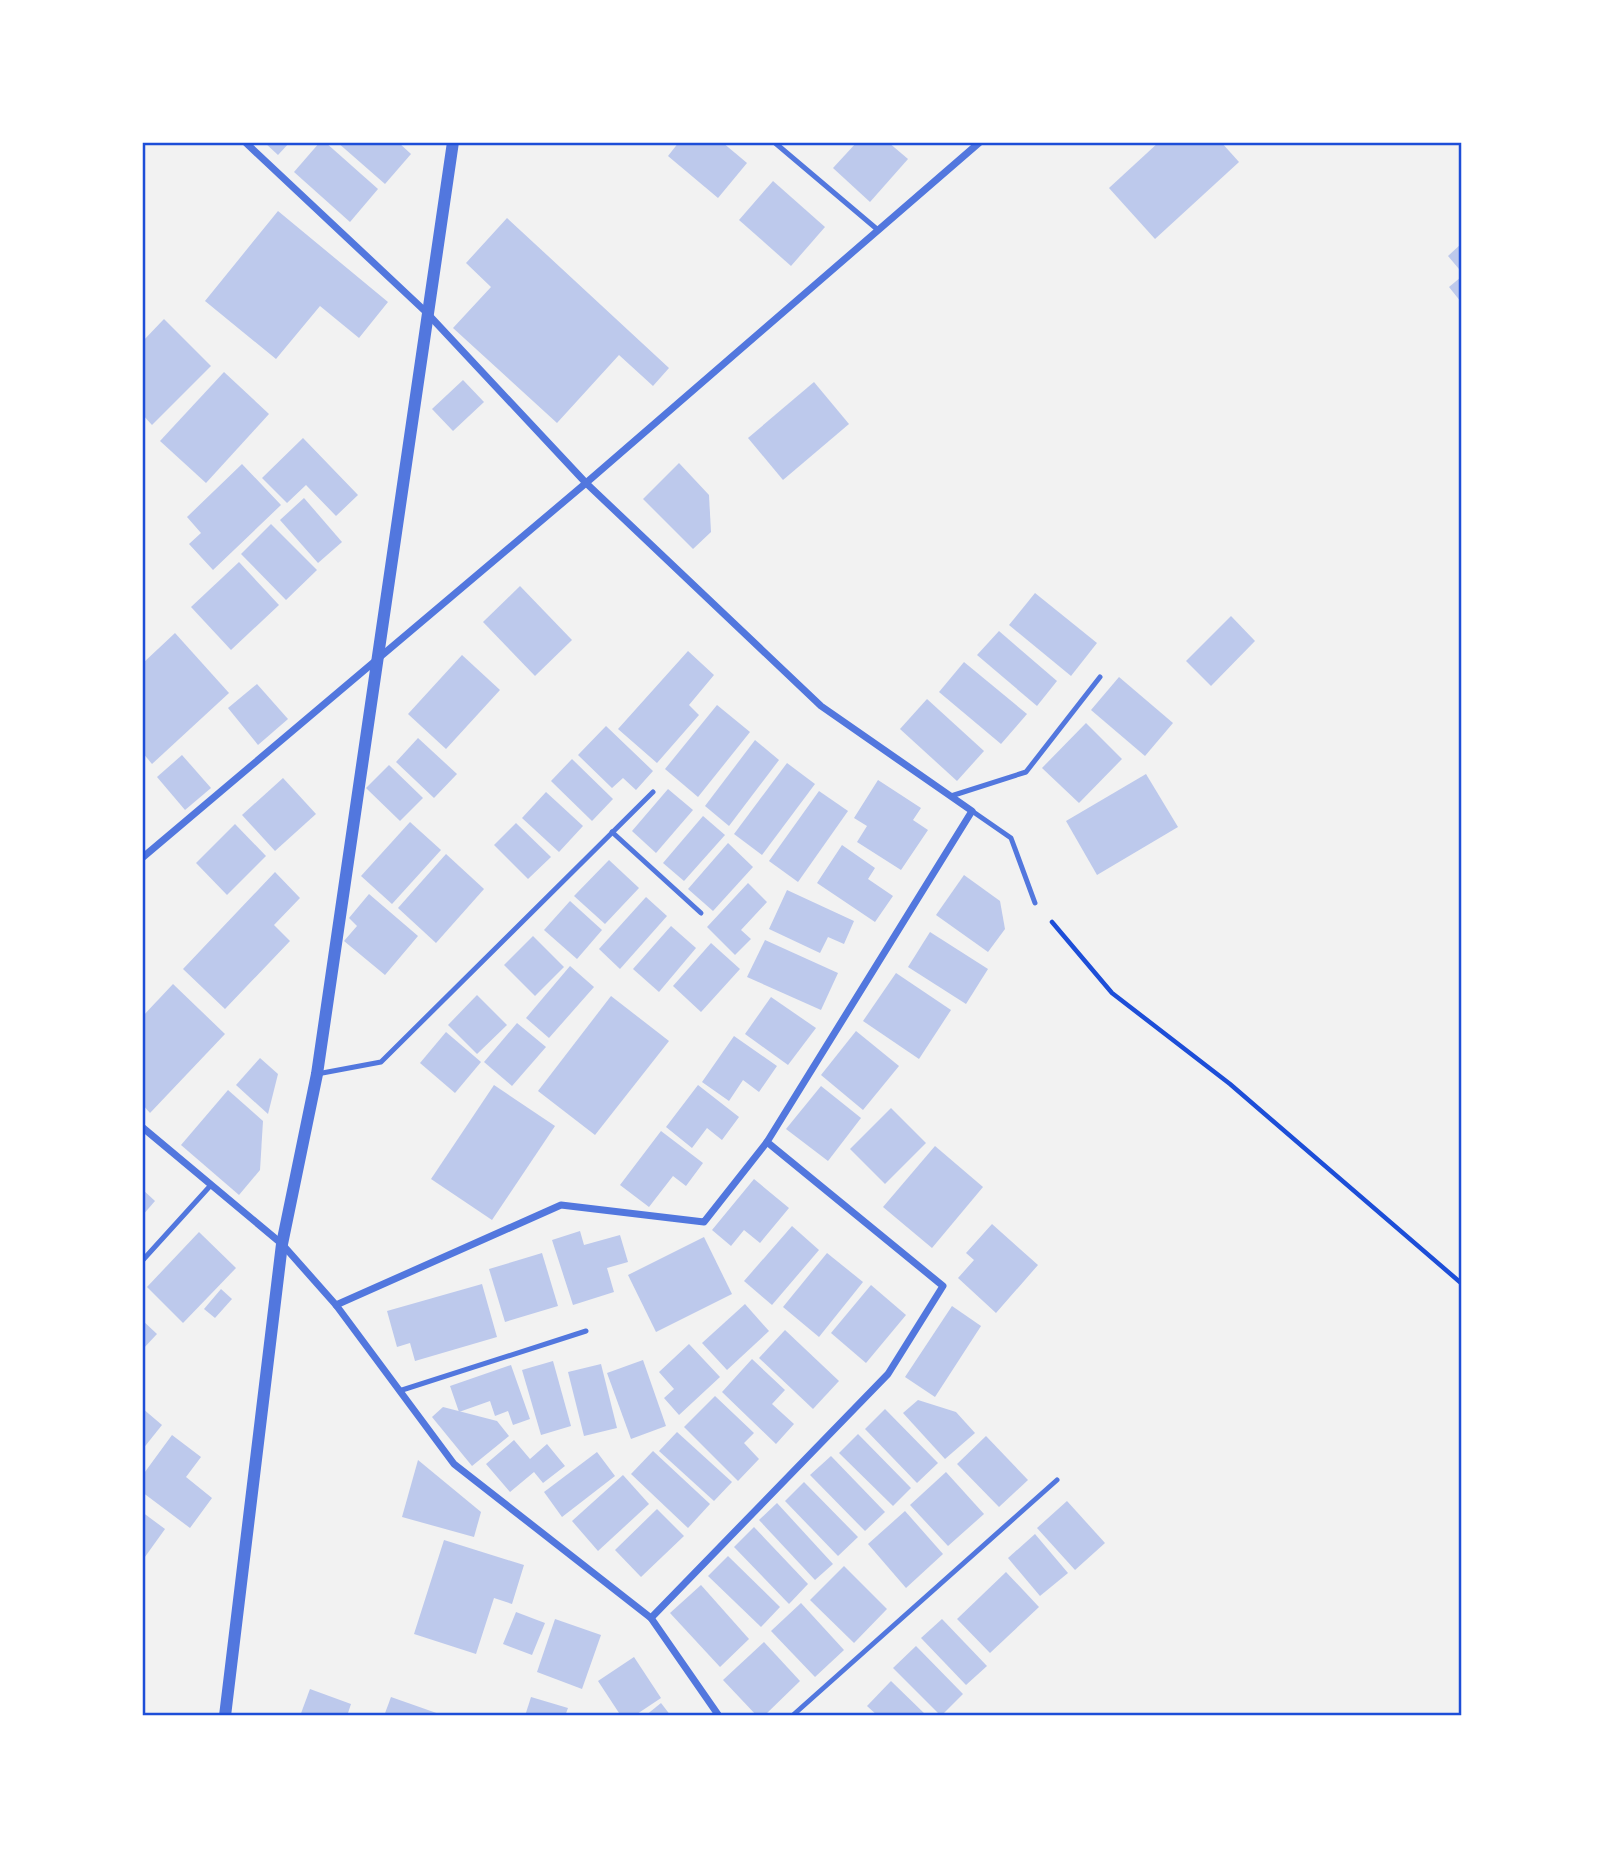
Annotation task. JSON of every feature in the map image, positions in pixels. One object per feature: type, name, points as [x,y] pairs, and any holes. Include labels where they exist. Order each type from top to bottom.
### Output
[{"type":"street","points":[[244,142],[426,312],[586,483],[821,706],[972,811],[767,1142],[704,1222],[561,1205],[336,1304]]},
{"type":"street","points":[[225,1716],[282,1244],[317,1074],[426,312],[453,142]]},
{"type":"street","points":[[142,858],[586,483],[980,142]]},
{"type":"street","points":[[142,1127],[282,1244],[336,1304],[454,1464],[650,1618],[719,1716]]},
{"type":"street","points":[[650,1618],[888,1374],[943,1286],[767,1142]]},
{"type":"lane","points":[[774,142],[878,230]]},
{"type":"lane","points":[[951,796],[1026,772],[1100,677]]},
{"type":"lane","points":[[317,1074],[380,1062],[653,792]]},
{"type":"lane","points":[[972,811],[1011,838],[1035,903]]},
{"type":"lane","points":[[612,832],[701,913]]},
{"type":"lane","points":[[142,1261],[211,1185]]},
{"type":"lane","points":[[399,1391],[586,1331]]},
{"type":"lane","points":[[792,1716],[1057,1480]]},
{"type":"path","points":[[1035,903],[1112,993],[1230,1084],[1461,1283]]},
{"type":"building","points":[[264,142],[290,142],[278,155]]},
{"type":"building","points":[[320,142],[325,142],[378,189],[350,222],[294,172]]},
{"type":"building","points":[[337,142],[398,142],[411,154],[385,184]]},
{"type":"building","points":[[679,142],[722,142],[747,163],[718,198],[668,156]]},
{"type":"building","points":[[857,142],[888,142],[908,159],[870,202],[833,168]]},
{"type":"building","points":[[1159,142],[1221,142],[1239,162],[1155,239],[1109,188]]},
{"type":"building","points":[[773,181],[825,227],[791,266],[739,220]]},
{"type":"building","points":[[278,211],[388,302],[359,338],[320,306],[276,359],[205,301]]},
{"type":"building","points":[[507,218],[669,368],[653,386],[619,355],[557,423],[453,328],[491,287],[466,263]]},
{"type":"building","points":[[1461,244],[1461,268],[1459,269],[1448,256]]},
{"type":"building","points":[[1461,277],[1461,302],[1449,287]]},
{"type":"building","points":[[164,319],[211,366],[152,425],[142,414],[142,342]]},
{"type":"building","points":[[224,372],[269,414],[206,483],[160,441]]},
{"type":"building","points":[[463,380],[484,402],[453,431],[432,409]]},
{"type":"building","points":[[814,382],[849,424],[783,480],[748,438]]},
{"type":"building","points":[[303,438],[358,495],[336,516],[306,485],[287,503],[262,478]]},
{"type":"building","points":[[679,463],[709,495],[711,532],[693,549],[643,499]]},
{"type":"building","points":[[242,464],[281,505],[213,570],[189,544],[201,533],[187,517]]},
{"type":"building","points":[[304,498],[342,542],[318,563],[280,520]]},
{"type":"building","points":[[271,524],[317,570],[286,600],[241,554]]},
{"type":"building","points":[[239,562],[279,605],[231,650],[191,607]]},
{"type":"building","points":[[520,586],[572,640],[535,676],[483,622]]},
{"type":"building","points":[[1035,593],[1097,643],[1071,676],[1009,625]]},
{"type":"building","points":[[1231,616],[1255,641],[1211,686],[1186,661]]},
{"type":"building","points":[[999,631],[1057,681],[1037,706],[977,655]]},
{"type":"building","points":[[175,633],[229,693],[152,764],[142,752],[142,664]]},
{"type":"building","points":[[688,651],[714,675],[689,705],[699,715],[657,763],[618,729]]},
{"type":"building","points":[[462,655],[500,690],[446,749],[408,714]]},
{"type":"building","points":[[964,662],[1027,714],[1001,744],[939,692]]},
{"type":"building","points":[[1119,677],[1173,723],[1145,756],[1091,710]]},
{"type":"building","points":[[257,684],[288,719],[258,745],[228,708]]},
{"type":"building","points":[[927,699],[984,751],[957,781],[900,729]]},
{"type":"building","points":[[717,705],[750,732],[698,797],[665,769]]},
{"type":"building","points":[[1086,723],[1122,759],[1079,803],[1042,768]]},
{"type":"building","points":[[606,726],[653,771],[636,790],[623,778],[612,788],[578,755]]},
{"type":"building","points":[[418,738],[457,774],[434,798],[396,762]]},
{"type":"building","points":[[755,740],[779,760],[729,826],[705,806]]},
{"type":"building","points":[[182,755],[211,788],[185,810],[157,777]]},
{"type":"building","points":[[572,759],[613,799],[592,821],[551,781]]},
{"type":"building","points":[[787,763],[815,784],[762,855],[734,834]]},
{"type":"building","points":[[389,765],[423,798],[400,821],[366,788]]},
{"type":"building","points":[[1146,774],[1178,827],[1097,875],[1066,821]]},
{"type":"building","points":[[283,778],[316,814],[275,851],[242,815]]},
{"type":"building","points":[[878,780],[921,808],[913,820],[928,830],[901,870],[857,842],[867,826],[854,818]]},
{"type":"building","points":[[668,789],[693,810],[656,853],[632,831]]},
{"type":"building","points":[[819,791],[848,811],[798,882],[769,861]]},
{"type":"building","points":[[546,792],[583,826],[559,852],[522,818]]},
{"type":"building","points":[[703,816],[725,835],[684,881],[663,863]]},
{"type":"building","points":[[410,822],[441,850],[392,904],[361,876]]},
{"type":"building","points":[[516,823],[551,857],[528,879],[494,845]]},
{"type":"building","points":[[235,824],[266,856],[227,895],[196,863]]},
{"type":"building","points":[[728,843],[753,867],[713,911],[688,889]]},
{"type":"building","points":[[842,845],[875,868],[868,879],[893,896],[875,922],[817,883]]},
{"type":"building","points":[[446,854],[484,889],[436,943],[398,908]]},
{"type":"building","points":[[609,860],[639,888],[605,924],[574,896]]},
{"type":"building","points":[[275,872],[300,898],[274,925],[290,941],[225,1009],[183,969]]},
{"type":"building","points":[[964,875],[1000,901],[1005,929],[988,952],[936,915]]},
{"type":"building","points":[[748,883],[767,902],[741,930],[751,939],[735,955],[707,927]]},
{"type":"building","points":[[787,890],[854,921],[844,944],[828,937],[820,953],[769,929]]},
{"type":"building","points":[[369,894],[418,936],[385,975],[344,941],[357,926],[349,918]]},
{"type":"building","points":[[646,897],[667,916],[620,969],[599,949]]},
{"type":"building","points":[[570,901],[602,930],[577,959],[544,930]]},
{"type":"building","points":[[671,926],[696,948],[659,992],[633,969]]},
{"type":"building","points":[[930,932],[988,969],[966,1004],[908,967]]},
{"type":"building","points":[[533,936],[564,967],[535,996],[504,965]]},
{"type":"building","points":[[765,940],[838,973],[821,1010],[747,977]]},
{"type":"building","points":[[711,943],[740,969],[701,1012],[673,986]]},
{"type":"building","points":[[570,966],[594,987],[549,1038],[526,1018]]},
{"type":"building","points":[[896,973],[951,1010],[919,1059],[863,1021]]},
{"type":"building","points":[[173,984],[225,1034],[150,1113],[142,1104],[142,1017]]},
{"type":"building","points":[[477,995],[507,1025],[477,1054],[448,1025]]},
{"type":"building","points":[[611,996],[669,1041],[595,1135],[538,1091]]},
{"type":"building","points":[[771,997],[816,1028],[788,1065],[745,1034]]},
{"type":"building","points":[[517,1023],[546,1047],[512,1086],[484,1062]]},
{"type":"building","points":[[856,1031],[899,1066],[863,1110],[821,1075]]},
{"type":"building","points":[[446,1032],[481,1062],[455,1093],[420,1063]]},
{"type":"building","points":[[734,1036],[777,1066],[759,1092],[743,1080],[729,1101],[702,1082]]},
{"type":"building","points":[[260,1058],[278,1074],[268,1114],[236,1085]]},
{"type":"building","points":[[494,1085],[555,1126],[492,1220],[431,1179]]},
{"type":"building","points":[[698,1085],[739,1117],[722,1140],[707,1128],[692,1148],[666,1127]]},
{"type":"building","points":[[821,1086],[861,1118],[828,1161],[786,1129]]},
{"type":"building","points":[[228,1090],[263,1121],[260,1170],[239,1195],[181,1145]]},
{"type":"building","points":[[891,1108],[926,1143],[885,1184],[850,1149]]},
{"type":"building","points":[[661,1131],[703,1163],[686,1186],[673,1176],[649,1207],[620,1185]]},
{"type":"building","points":[[935,1146],[983,1187],[932,1248],[883,1207]]},
{"type":"building","points":[[754,1179],[789,1208],[760,1243],[744,1230],[731,1246],[712,1230]]},
{"type":"building","points":[[142,1189],[155,1201],[142,1216]]},
{"type":"building","points":[[992,1224],[1038,1265],[996,1313],[958,1278],[974,1260],[966,1253]]},
{"type":"building","points":[[792,1226],[819,1250],[772,1305],[744,1281]]},
{"type":"building","points":[[580,1231],[584,1245],[620,1235],[628,1262],[607,1268],[614,1292],[573,1305],[552,1240]]},
{"type":"building","points":[[199,1232],[236,1268],[183,1323],[147,1287]]},
{"type":"building","points":[[704,1237],[732,1294],[656,1332],[628,1275]]},
{"type":"building","points":[[542,1253],[558,1306],[505,1322],[489,1269]]},
{"type":"building","points":[[827,1253],[863,1282],[819,1337],[783,1307]]},
{"type":"building","points":[[482,1284],[497,1337],[415,1361],[410,1343],[397,1347],[387,1311]]},
{"type":"building","points":[[871,1285],[906,1315],[866,1363],[831,1333]]},
{"type":"building","points":[[221,1289],[232,1299],[215,1318],[204,1309]]},
{"type":"building","points":[[745,1304],[769,1331],[727,1370],[702,1343]]},
{"type":"building","points":[[952,1306],[981,1326],[935,1397],[905,1377]]},
{"type":"building","points":[[142,1320],[157,1334],[142,1350]]},
{"type":"building","points":[[785,1330],[839,1381],[813,1409],[759,1358]]},
{"type":"building","points":[[689,1344],[720,1377],[679,1415],[664,1398],[674,1389],[659,1372]]},
{"type":"building","points":[[752,1359],[785,1390],[772,1404],[794,1424],[776,1444],[722,1392]]},
{"type":"building","points":[[643,1360],[666,1426],[631,1439],[607,1373]]},
{"type":"building","points":[[553,1361],[571,1426],[541,1435],[522,1370]]},
{"type":"building","points":[[601,1364],[617,1428],[584,1436],[568,1372]]},
{"type":"building","points":[[511,1365],[530,1419],[513,1425],[508,1411],[495,1416],[490,1401],[459,1412],[450,1386]]},
{"type":"building","points":[[715,1396],[754,1433],[744,1443],[759,1459],[738,1481],[684,1427]]},
{"type":"building","points":[[918,1400],[956,1412],[975,1433],[945,1459],[903,1413]]},
{"type":"building","points":[[443,1407],[497,1421],[509,1436],[472,1466],[432,1417]]},
{"type":"building","points":[[142,1408],[162,1425],[142,1450]]},
{"type":"building","points":[[885,1409],[938,1463],[917,1483],[865,1429]]},
{"type":"building","points":[[677,1432],[732,1482],[714,1501],[659,1451]]},
{"type":"building","points":[[858,1434],[911,1488],[893,1506],[839,1453]]},
{"type":"building","points":[[172,1435],[201,1457],[186,1477],[212,1498],[190,1528],[142,1492],[142,1476]]},
{"type":"building","points":[[986,1436],[1028,1480],[999,1507],[957,1464]]},
{"type":"building","points":[[514,1440],[530,1459],[547,1444],[565,1466],[543,1483],[534,1472],[510,1492],[486,1464]]},
{"type":"building","points":[[653,1451],[710,1504],[688,1528],[631,1474]]},
{"type":"building","points":[[597,1452],[615,1476],[562,1517],[544,1492]]},
{"type":"building","points":[[831,1456],[885,1512],[865,1531],[810,1475]]},
{"type":"building","points":[[418,1460],[481,1512],[474,1537],[402,1517]]},
{"type":"building","points":[[946,1472],[984,1514],[948,1546],[910,1505]]},
{"type":"building","points":[[623,1475],[649,1504],[598,1551],[572,1521]]},
{"type":"building","points":[[804,1482],[858,1537],[838,1556],[785,1501]]},
{"type":"building","points":[[1067,1501],[1105,1543],[1075,1570],[1037,1528]]},
{"type":"building","points":[[777,1503],[833,1564],[815,1580],[759,1520]]},
{"type":"building","points":[[657,1509],[684,1536],[641,1577],[615,1550]]},
{"type":"building","points":[[905,1511],[943,1554],[906,1588],[868,1544]]},
{"type":"building","points":[[142,1512],[165,1529],[142,1561]]},
{"type":"building","points":[[754,1527],[808,1584],[789,1604],[734,1547]]},
{"type":"building","points":[[1035,1534],[1068,1573],[1040,1596],[1008,1558]]},
{"type":"building","points":[[444,1540],[524,1565],[512,1604],[494,1598],[476,1654],[414,1634]]},
{"type":"building","points":[[728,1556],[780,1607],[761,1627],[708,1576]]},
{"type":"building","points":[[844,1566],[887,1609],[854,1643],[810,1600]]},
{"type":"building","points":[[1006,1572],[1039,1607],[990,1653],[957,1619]]},
{"type":"building","points":[[701,1585],[749,1639],[720,1667],[670,1613]]},
{"type":"building","points":[[801,1603],[844,1650],[815,1677],[771,1631]]},
{"type":"building","points":[[516,1612],[545,1623],[532,1655],[503,1644]]},
{"type":"building","points":[[555,1619],[601,1635],[582,1689],[537,1672]]},
{"type":"building","points":[[942,1619],[987,1666],[966,1685],[921,1638]]},
{"type":"building","points":[[764,1642],[800,1681],[764,1716],[757,1716],[723,1680]]},
{"type":"building","points":[[916,1646],[963,1694],[941,1716],[893,1668]]},
{"type":"building","points":[[634,1657],[661,1698],[634,1716],[621,1716],[598,1681]]},
{"type":"building","points":[[891,1681],[927,1716],[878,1716],[867,1706]]},
{"type":"building","points":[[310,1689],[351,1704],[347,1716],[300,1716]]},
{"type":"building","points":[[391,1697],[445,1716],[384,1716]]},
{"type":"building","points":[[531,1697],[568,1708],[565,1716],[525,1716]]},
{"type":"building","points":[[661,1703],[671,1716],[645,1716]]}]
